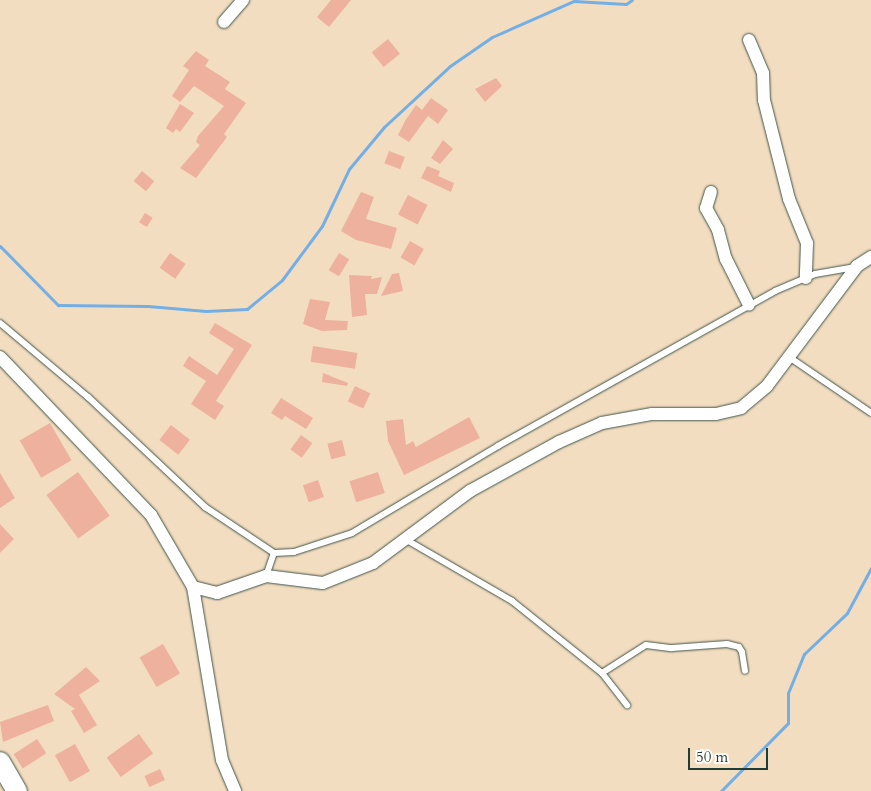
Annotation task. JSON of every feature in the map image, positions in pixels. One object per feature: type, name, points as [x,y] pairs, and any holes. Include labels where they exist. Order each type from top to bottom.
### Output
[{"type":"highway","points":[[0,762],[17,791]]},
{"type":"street","points":[[224,22],[243,0]]},
{"type":"street","points":[[749,40],[763,72],[764,100],[788,199],[807,243],[806,278]]},
{"type":"street","points":[[711,192],[706,208],[718,230],[726,259],[749,305]]},
{"type":"street","points":[[193,587],[217,593],[266,576],[323,583],[373,563],[470,491],[559,442],[602,424],[652,414],[716,414],[741,408],[767,386],[857,266],[871,257]]},
{"type":"street","points":[[0,357],[150,515],[193,587],[220,751],[235,791]]},
{"type":"lane","points":[[0,323],[88,397],[205,507],[274,553],[294,552],[352,533],[749,305],[806,278],[857,266]]},
{"type":"lane","points":[[789,357],[871,413]]},
{"type":"lane","points":[[405,539],[512,600],[602,673],[627,706]]},
{"type":"lane","points":[[266,576],[274,553]]},
{"type":"lane","points":[[602,673],[646,645],[672,648],[727,644],[739,647],[742,652],[745,671]]},
{"type":"building","points":[[331,0],[351,0],[329,27],[317,17]]},
{"type":"building","points":[[388,39],[400,54],[384,67],[372,52]]},
{"type":"building","points":[[196,51],[209,60],[205,66],[230,82],[225,89],[246,103],[224,134],[227,137],[196,178],[180,168],[200,145],[196,142],[198,136],[224,106],[194,86],[180,102],[172,96],[189,70],[183,66]]},
{"type":"building","points":[[496,78],[502,86],[485,102],[475,89]]},
{"type":"building","points":[[431,98],[448,110],[438,124],[428,116],[409,142],[398,135],[416,105],[422,110]]},
{"type":"building","points":[[180,104],[194,113],[180,132],[176,129],[173,133],[166,128]]},
{"type":"building","points":[[443,140],[453,149],[440,164],[431,158]]},
{"type":"building","points":[[389,151],[405,157],[400,169],[384,163]]},
{"type":"building","points":[[427,166],[440,171],[438,176],[454,183],[451,192],[421,178]]},
{"type":"building","points":[[142,171],[154,181],[146,191],[134,181]]},
{"type":"building","points":[[361,192],[374,197],[366,219],[397,228],[391,249],[356,240],[341,231]]},
{"type":"building","points":[[408,195],[428,205],[418,225],[398,215]]},
{"type":"building","points":[[145,213],[153,218],[147,227],[139,222]]},
{"type":"building","points":[[410,241],[424,249],[414,265],[400,257]]},
{"type":"building","points":[[170,253],[186,264],[175,279],[160,268]]},
{"type":"building","points":[[339,253],[349,259],[339,276],[329,270]]},
{"type":"building","points":[[399,273],[403,291],[381,296],[392,274]]},
{"type":"building","points":[[349,275],[372,276],[371,279],[382,277],[377,294],[365,294],[367,315],[352,317]]},
{"type":"building","points":[[310,299],[330,302],[325,320],[348,321],[347,330],[322,331],[303,324]]},
{"type":"building","points":[[215,323],[252,345],[216,401],[224,406],[215,420],[191,404],[206,381],[183,366],[189,356],[217,375],[234,349],[209,333]]},
{"type":"building","points":[[313,346],[357,353],[355,369],[310,362]]},
{"type":"building","points":[[323,373],[348,383],[347,386],[322,382]]},
{"type":"building","points":[[355,386],[370,393],[363,409],[348,401]]},
{"type":"building","points":[[281,398],[313,418],[306,429],[285,416],[282,420],[271,413]]},
{"type":"building","points":[[469,417],[480,438],[404,475],[388,441],[386,421],[403,419],[406,445],[413,441],[416,447]]},
{"type":"building","points":[[50,423],[72,460],[41,478],[20,440]]},
{"type":"building","points":[[171,425],[190,440],[178,455],[159,440]]},
{"type":"building","points":[[301,435],[312,443],[302,458],[290,450]]},
{"type":"building","points":[[342,440],[346,456],[331,459],[327,444]]},
{"type":"building","points":[[78,472],[110,516],[78,539],[46,495]]},
{"type":"building","points":[[378,472],[385,493],[356,502],[349,481]]},
{"type":"building","points":[[0,473],[15,498],[0,508]]},
{"type":"building","points":[[318,480],[324,497],[309,502],[303,485]]},
{"type":"building","points":[[0,524],[14,539],[0,553]]},
{"type":"building","points":[[163,644],[180,673],[157,687],[140,658]]},
{"type":"building","points":[[86,667],[100,681],[79,695],[97,725],[84,733],[71,711],[75,709],[54,694]]},
{"type":"building","points":[[48,705],[54,721],[3,742],[0,722]]},
{"type":"building","points":[[139,734],[153,753],[121,777],[107,758]]},
{"type":"building","points":[[37,739],[46,753],[23,769],[14,754]]},
{"type":"building","points":[[75,744],[90,771],[70,782],[55,755]]},
{"type":"building","points":[[160,769],[165,780],[149,787],[144,776]]},
{"type":"waterway","points":[[0,246],[58,305],[148,306],[206,311],[247,309],[282,280],[322,226],[349,169],[384,127],[450,66],[492,37],[576,0]]},
{"type":"waterway","points":[[574,1],[626,4],[632,0]]},
{"type":"waterway","points":[[721,791],[788,723],[788,693],[804,654],[847,613],[871,568]]}]
